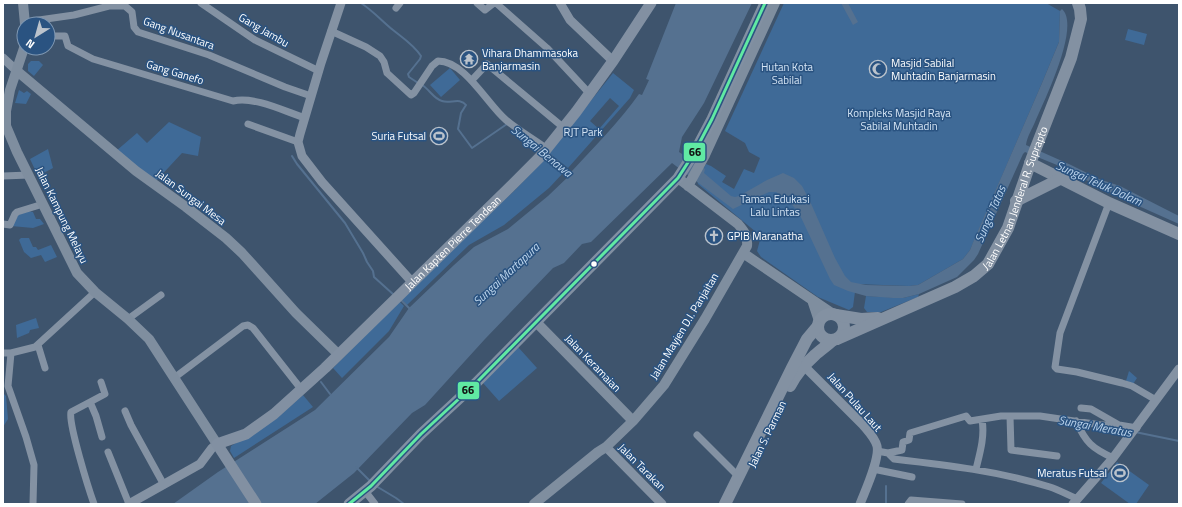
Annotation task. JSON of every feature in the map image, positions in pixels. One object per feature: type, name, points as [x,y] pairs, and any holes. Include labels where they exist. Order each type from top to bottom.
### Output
[{"type":"highway","points":[[1069,3],[1080,23]]},
{"type":"highway","name":"Jalan Letnan Jenderal R. Suprapto","points":[[835,340],[956,287],[974,276],[988,264],[1008,228],[1032,157],[1071,58],[1080,23],[1081,15],[1078,3]]},
{"type":"highway","points":[[1032,157],[1060,179],[1109,203],[1179,234]]},
{"type":"highway","points":[[1016,201],[1060,179]]},
{"type":"highway","points":[[835,314],[840,317],[844,324],[843,333],[835,340],[828,340],[820,336],[818,324],[823,316],[827,314],[835,314],[861,319],[887,318]]},
{"type":"highway","name":"Jalan S. Parman","points":[[725,504],[792,368],[807,339],[818,324]]},
{"type":"highway","name":"Jalan S. Parman","points":[[732,504],[793,380],[814,355],[835,340]]},
{"type":"main road","points":[[24,3],[25,16]]},
{"type":"main road","name":"Jalan Kapten Pierre Tendean","points":[[217,444],[246,434],[260,425],[302,389],[470,227],[545,151],[564,128],[613,61],[651,3]]},
{"type":"main road","points":[[690,183],[712,119],[765,3]]},
{"type":"main road","points":[[349,504],[368,488],[421,434],[476,382],[697,160],[775,3]]},
{"type":"main road","name":"Jalan Kampung Melayu","points":[[22,56],[7,102],[5,120],[8,133],[77,273],[95,292],[149,338],[217,444]]},
{"type":"main road","name":"Jalan Sungai Mesa","points":[[17,71],[136,171],[226,238],[242,253],[296,313],[338,354]]},
{"type":"main road","points":[[680,176],[738,224],[745,232],[747,243],[743,253],[835,314]]},
{"type":"main road","name":"Jalan Mayjen D.I. Panjaitan","points":[[534,504],[606,447],[633,421],[664,385],[681,359],[743,253]]},
{"type":"main road","points":[[812,300],[818,324]]},
{"type":"main road","name":"Jalan Keramaian","points":[[536,322],[633,421]]},
{"type":"main road","points":[[217,444],[256,504]]},
{"type":"street","name":"Gang Jambu","points":[[201,3],[272,50],[318,71]]},
{"type":"street","points":[[477,3],[485,10],[495,3],[547,48],[589,94]]},
{"type":"street","points":[[560,3],[570,20],[613,61]]},
{"type":"street","name":"Gang Nusantara","points":[[56,18],[74,15],[102,5],[127,7],[132,12],[134,27],[138,32],[209,55],[285,87],[311,96]]},
{"type":"street","points":[[338,5],[298,142],[302,156],[322,182],[412,282]]},
{"type":"street","points":[[331,31],[366,47],[380,56],[384,62],[387,73],[410,94],[414,93],[432,66],[438,61],[440,60],[449,63],[472,80],[502,116],[545,151]]},
{"type":"street","name":"Gang Ganefo","points":[[56,36],[65,36],[68,46],[94,59],[232,101],[245,100],[255,102],[305,118]]},
{"type":"street","points":[[3,58],[17,71]]},
{"type":"street","points":[[472,80],[487,64],[564,128]]},
{"type":"street","points":[[248,124],[298,142]]},
{"type":"street","points":[[3,176],[29,175]]},
{"type":"street","points":[[1109,203],[1060,333],[1055,368],[1132,386],[1156,400]]},
{"type":"street","points":[[3,224],[10,225],[15,214],[43,204]]},
{"type":"street","points":[[3,353],[30,349],[38,344],[95,292]]},
{"type":"street","points":[[128,319],[161,295]]},
{"type":"street","points":[[174,378],[246,325],[253,328],[302,389]]},
{"type":"street","points":[[38,344],[45,368]]},
{"type":"street","points":[[11,353],[8,386],[34,465],[33,504]]},
{"type":"street","name":"Jalan Pulau Laut","points":[[804,366],[863,425],[874,439],[877,451]]},
{"type":"street","points":[[888,452],[894,459],[976,469],[1051,487],[1075,501],[1113,458],[1179,369]]},
{"type":"street","points":[[94,504],[85,476],[70,415],[73,410],[105,394],[101,382]]},
{"type":"street","points":[[90,402],[102,437]]},
{"type":"street","points":[[1081,408],[1092,409],[1119,425],[1134,431]]},
{"type":"street","points":[[125,411],[131,425],[164,485]]},
{"type":"street","points":[[860,504],[873,469],[877,451],[888,452],[902,450],[903,442],[909,440],[910,433],[966,416],[970,421],[1010,416],[1040,416],[1077,423],[1119,425]]},
{"type":"street","points":[[1010,416],[1011,450],[1057,456]]},
{"type":"street","points":[[976,469],[981,448],[983,427],[982,420]]},
{"type":"street","points":[[1077,423],[1090,444],[1113,458]]},
{"type":"street","points":[[697,435],[737,475],[735,482]]},
{"type":"street","points":[[108,452],[129,504],[200,464],[212,448],[217,444]]},
{"type":"street","name":"Jalan Tarakan","points":[[606,447],[662,504]]},
{"type":"street","points":[[873,469],[912,477]]},
{"type":"street","points":[[368,488],[375,504]]},
{"type":"street","points":[[908,504],[911,500],[962,504]]},
{"type":"green space","name":"Kompleks Masjid Raya Sabilal Muhtadin","points":[[784,3],[1046,3],[1060,11],[1059,42],[970,250],[963,259],[918,285],[856,284],[853,307],[849,310],[818,297],[761,257],[757,251],[760,240],[756,232],[698,184],[697,179],[706,164],[726,176],[722,182],[734,189],[744,169],[754,173],[760,158],[749,152],[745,143],[725,131]]},
{"type":"green space","points":[[1128,29],[1147,34],[1144,45],[1125,40]]},
{"type":"green space","points":[[31,61],[39,61],[43,65],[34,76],[28,71],[28,64]]},
{"type":"green space","points":[[450,68],[460,80],[441,97],[430,85]]},
{"type":"green space","name":"RJT Park","points":[[613,73],[634,90],[630,98],[568,168],[549,153]],"holes":[[[610,98],[619,106],[599,129],[590,121]]]},
{"type":"green space","points":[[19,90],[24,93],[27,91],[31,94],[26,104],[15,103]]},
{"type":"green space","points":[[169,122],[201,137],[198,156],[182,153],[156,181],[116,151],[137,133],[147,143]]},
{"type":"green space","points":[[48,149],[53,168],[38,176],[30,159]]},
{"type":"green space","points":[[546,158],[564,172],[549,188],[504,225],[469,245],[407,305],[400,298],[514,191]]},
{"type":"green space","points":[[24,210],[33,212],[36,219],[40,219],[44,224],[33,228],[11,226],[16,216]]},
{"type":"green space","points":[[21,238],[29,238],[33,247],[36,247],[38,250],[51,245],[57,257],[45,262],[41,255],[31,258],[24,252],[19,240]]},
{"type":"green space","points":[[919,294],[918,297],[881,312],[867,312],[864,308],[866,296],[903,298]]},
{"type":"green space","points":[[399,301],[404,306],[389,331],[342,378],[333,368]]},
{"type":"green space","points":[[36,318],[39,328],[30,330],[29,333],[17,338],[16,325]]},
{"type":"green space","points":[[518,347],[537,368],[499,401],[483,383]]},
{"type":"green space","points":[[1129,371],[1137,378],[1133,384],[1126,381]]},
{"type":"green space","points":[[3,393],[6,396],[8,419],[3,427]]},
{"type":"green space","points":[[303,395],[313,407],[234,458],[230,451],[231,446],[276,419]]},
{"type":"green space","name":"Meratus Futsal","points":[[1117,462],[1149,485],[1136,504],[1130,504],[1101,483]]},
{"type":"water","points":[[676,3],[752,3],[704,103],[682,137],[679,152],[705,169],[704,173],[731,196],[735,197],[783,173],[794,178],[802,186],[835,258],[845,276],[851,282],[866,285],[918,285],[963,259],[970,250],[1059,42],[1060,11],[1062,9],[1067,18],[1067,31],[1064,47],[1053,82],[1028,136],[1026,145],[1099,179],[1120,186],[1179,216],[1179,224],[1123,199],[1057,165],[1025,152],[978,254],[957,277],[919,294],[903,298],[866,296],[834,285],[798,211],[776,192],[769,192],[733,209],[672,163],[591,242],[582,244],[564,263],[553,268],[485,339],[425,405],[412,413],[354,473],[315,504],[173,504],[218,472],[315,410],[389,337],[409,308],[454,265],[474,247],[508,229],[548,196],[571,174],[639,94],[642,95],[649,80],[646,79]]},
{"type":"water","points":[[841,3],[848,3],[858,22],[853,25]]},
{"type":"waterway","name":"Sungai Benawa","points":[[361,3],[415,48],[421,56],[408,74],[409,77],[418,83]]},
{"type":"waterway","name":"Sungai Benawa","points":[[422,85],[439,100],[445,102],[461,101],[466,105],[461,113],[458,129],[472,148],[507,124]]},
{"type":"waterway","name":"Sungai Benawa","points":[[548,153],[573,175]]},
{"type":"waterway","points":[[292,156],[345,223],[373,271],[374,277],[394,295]]},
{"type":"waterway","points":[[401,300],[411,310]]},
{"type":"waterway","points":[[321,382],[330,394]]},
{"type":"waterway","name":"Sungai Meratus","points":[[1109,428],[1129,431]]},
{"type":"waterway","name":"Sungai Meratus","points":[[1135,432],[1179,441]]},
{"type":"waterway","points":[[356,467],[370,481]]},
{"type":"waterway","points":[[376,486],[404,504]]},
{"type":"waterway","points":[[886,486],[886,504]]},
{"type":"transit line","name":"66","points":[[349,504],[371,486],[421,434],[476,383],[678,178],[694,153],[712,119],[765,3]]},
{"type":"place","name":"Vihara Dhammasoka Banjarmasin","points":[[469,59]]},
{"type":"place","name":"Masjid Sabilal Muhtadin Banjarmasin","points":[[878,69]]},
{"type":"place","name":"Suria Futsal","points":[[439,136]]},
{"type":"place","name":"GPIB Maranatha","points":[[714,236]]},
{"type":"place","name":"Meratus Futsal","points":[[1120,473]]},
{"type":"park label","name":"Hutan Kota Sabilal","points":[[787,73]]},
{"type":"park label","name":"Taman Edukasi Lalu Lintas","points":[[775,205]]},
{"type":"water label","name":"Sungai Teluk Dalam","points":[[1099,183]]},
{"type":"water label","name":"Sungai Tatas","points":[[990,214]]},
{"type":"water label","name":"Sungai Martapura","points":[[506,274]]}]
